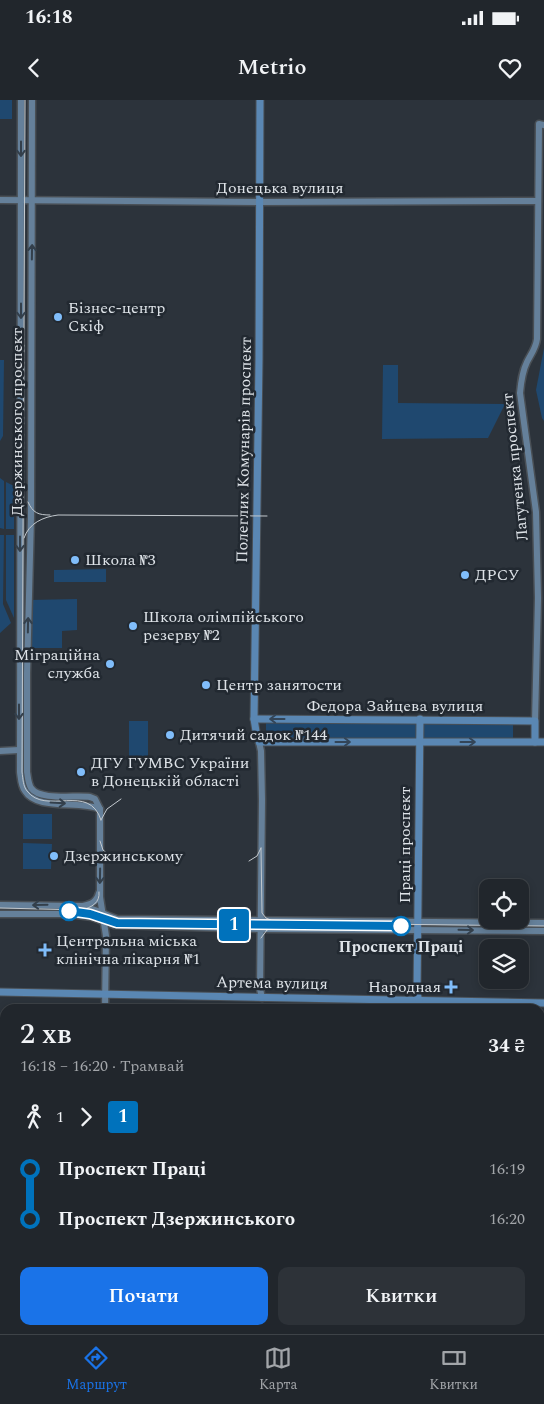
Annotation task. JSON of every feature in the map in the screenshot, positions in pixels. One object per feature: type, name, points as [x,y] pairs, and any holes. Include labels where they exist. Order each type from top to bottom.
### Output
[{"type":"main road","name":"Полеглих Комунарів проспект","points":[[259,742],[254,719],[260,100]]},
{"type":"main road","name":"Федора Зайцева вулиця","points":[[254,719],[535,721]]},
{"type":"main road","name":"Праці проспект","points":[[420,719],[417,993],[420,1000]]},
{"type":"main road","name":"Лагутенка проспект","points":[[535,721],[536,742]]},
{"type":"main road","points":[[259,742],[544,742]]},
{"type":"main road","name":"Артема вулиця","points":[[0,992],[544,1003]]},
{"type":"main road","points":[[420,1000],[427,1004]]},
{"type":"street","name":"Дзержинського проспект","points":[[21,100],[19,750],[22,786],[30,797],[44,802],[86,804],[100,809]]},
{"type":"street","name":"Дзержинського проспект","points":[[32,100],[31,517],[26,745],[28,784],[34,792],[44,795],[86,796],[95,799],[100,809]]},
{"type":"street","name":"Лагутенка проспект","points":[[535,721],[538,598],[536,512],[520,393],[522,377],[536,347],[537,340],[538,201],[542,125]]},
{"type":"street","name":"Донецька вулиця","points":[[0,200],[260,202],[538,201]]},
{"type":"street","name":"Полеглих Комунарів проспект","points":[[259,742],[261,751],[262,800],[261,925]]},
{"type":"street","points":[[0,750],[19,750],[26,745]]},
{"type":"street","points":[[100,809],[99,892],[106,936],[105,1004]]},
{"type":"street","points":[[0,905],[81,906],[92,904],[97,899],[99,892]]},
{"type":"street","points":[[81,906],[117,919],[418,930],[544,931]]},
{"type":"street","points":[[0,914],[69,914],[92,917],[114,925],[261,925],[418,920],[544,923]]},
{"type":"street","points":[[261,925],[260,989],[262,998]]},
{"type":"shaded area","points":[[0,100],[12,100],[12,119],[0,119]]},
{"type":"shaded area","points":[[544,348],[544,421],[536,390]]},
{"type":"shaded area","points":[[0,360],[4,360],[3,436],[0,441]]},
{"type":"shaded area","points":[[383,365],[398,365],[398,403],[505,404],[488,438],[382,439]]},
{"type":"shaded area","points":[[0,478],[4,481],[4,529],[0,528]]},
{"type":"shaded area","points":[[6,482],[14,486],[14,529],[6,529]]},
{"type":"shaded area","points":[[0,535],[4,535],[3,604],[11,623],[0,633]]},
{"type":"shaded area","points":[[6,535],[14,535],[14,618],[6,600]]},
{"type":"shaded area","points":[[106,569],[106,582],[54,582],[54,570]]},
{"type":"shaded area","points":[[77,599],[77,630],[62,631],[62,648],[30,648],[29,600]]},
{"type":"shaded area","points":[[129,721],[148,721],[148,758],[129,758]]},
{"type":"shaded area","points":[[266,721],[416,721],[416,739],[266,738]]},
{"type":"shaded area","points":[[424,723],[513,724],[513,739],[424,738]]},
{"type":"shaded area","points":[[23,814],[52,814],[52,839],[23,839]]},
{"type":"shaded area","points":[[23,843],[52,844],[51,869],[23,869]]},
{"type":"tram line","points":[[25,100],[23,782],[27,791],[35,798],[45,801],[77,801],[87,803],[95,809],[101,820]]},
{"type":"tram line","points":[[28,502],[36,513],[50,515]]},
{"type":"tram line","points":[[24,538],[29,528],[37,522],[47,517],[58,515],[267,516]]},
{"type":"tram line","points":[[101,820],[107,809],[121,799]]},
{"type":"tram line","points":[[100,841],[103,850],[115,860]]},
{"type":"tram line","points":[[261,848],[262,913],[266,918],[275,922]]},
{"type":"tram line","points":[[249,861],[257,856],[261,848]]},
{"type":"tram line","points":[[82,910],[95,904],[99,892]]},
{"type":"tram line","points":[[0,908],[82,910],[117,921],[544,926]]},
{"type":"tram line","name":"1","points":[[69,911],[90,914],[117,923],[401,926]]},
{"type":"tram line","points":[[261,938],[267,930],[279,925]]},
{"type":"place","name":"Бізнес-центр Скіф","points":[[58,317]]},
{"type":"place","name":"Школа №3","points":[[75,560]]},
{"type":"place","name":"ДРСУ","points":[[465,575]]},
{"type":"place","name":"Школа олімпійського резерву №2","points":[[133,626]]},
{"type":"place","name":"Міграційна служба","points":[[110,664]]},
{"type":"place","name":"Центр занятости","points":[[206,685]]},
{"type":"place","name":"Дитячий садок №144","points":[[170,735]]},
{"type":"place","name":"ДГУ ГУМВС України в Донецькій області","points":[[81,772]]},
{"type":"place","name":"Дзержинському","points":[[54,856]]},
{"type":"place","name":"Проспект Праці","points":[[401,926]]},
{"type":"place","name":"Центральна міська клінічна лікарня №1","points":[[45,950]]},
{"type":"place","name":"Народная","points":[[451,987]]}]
